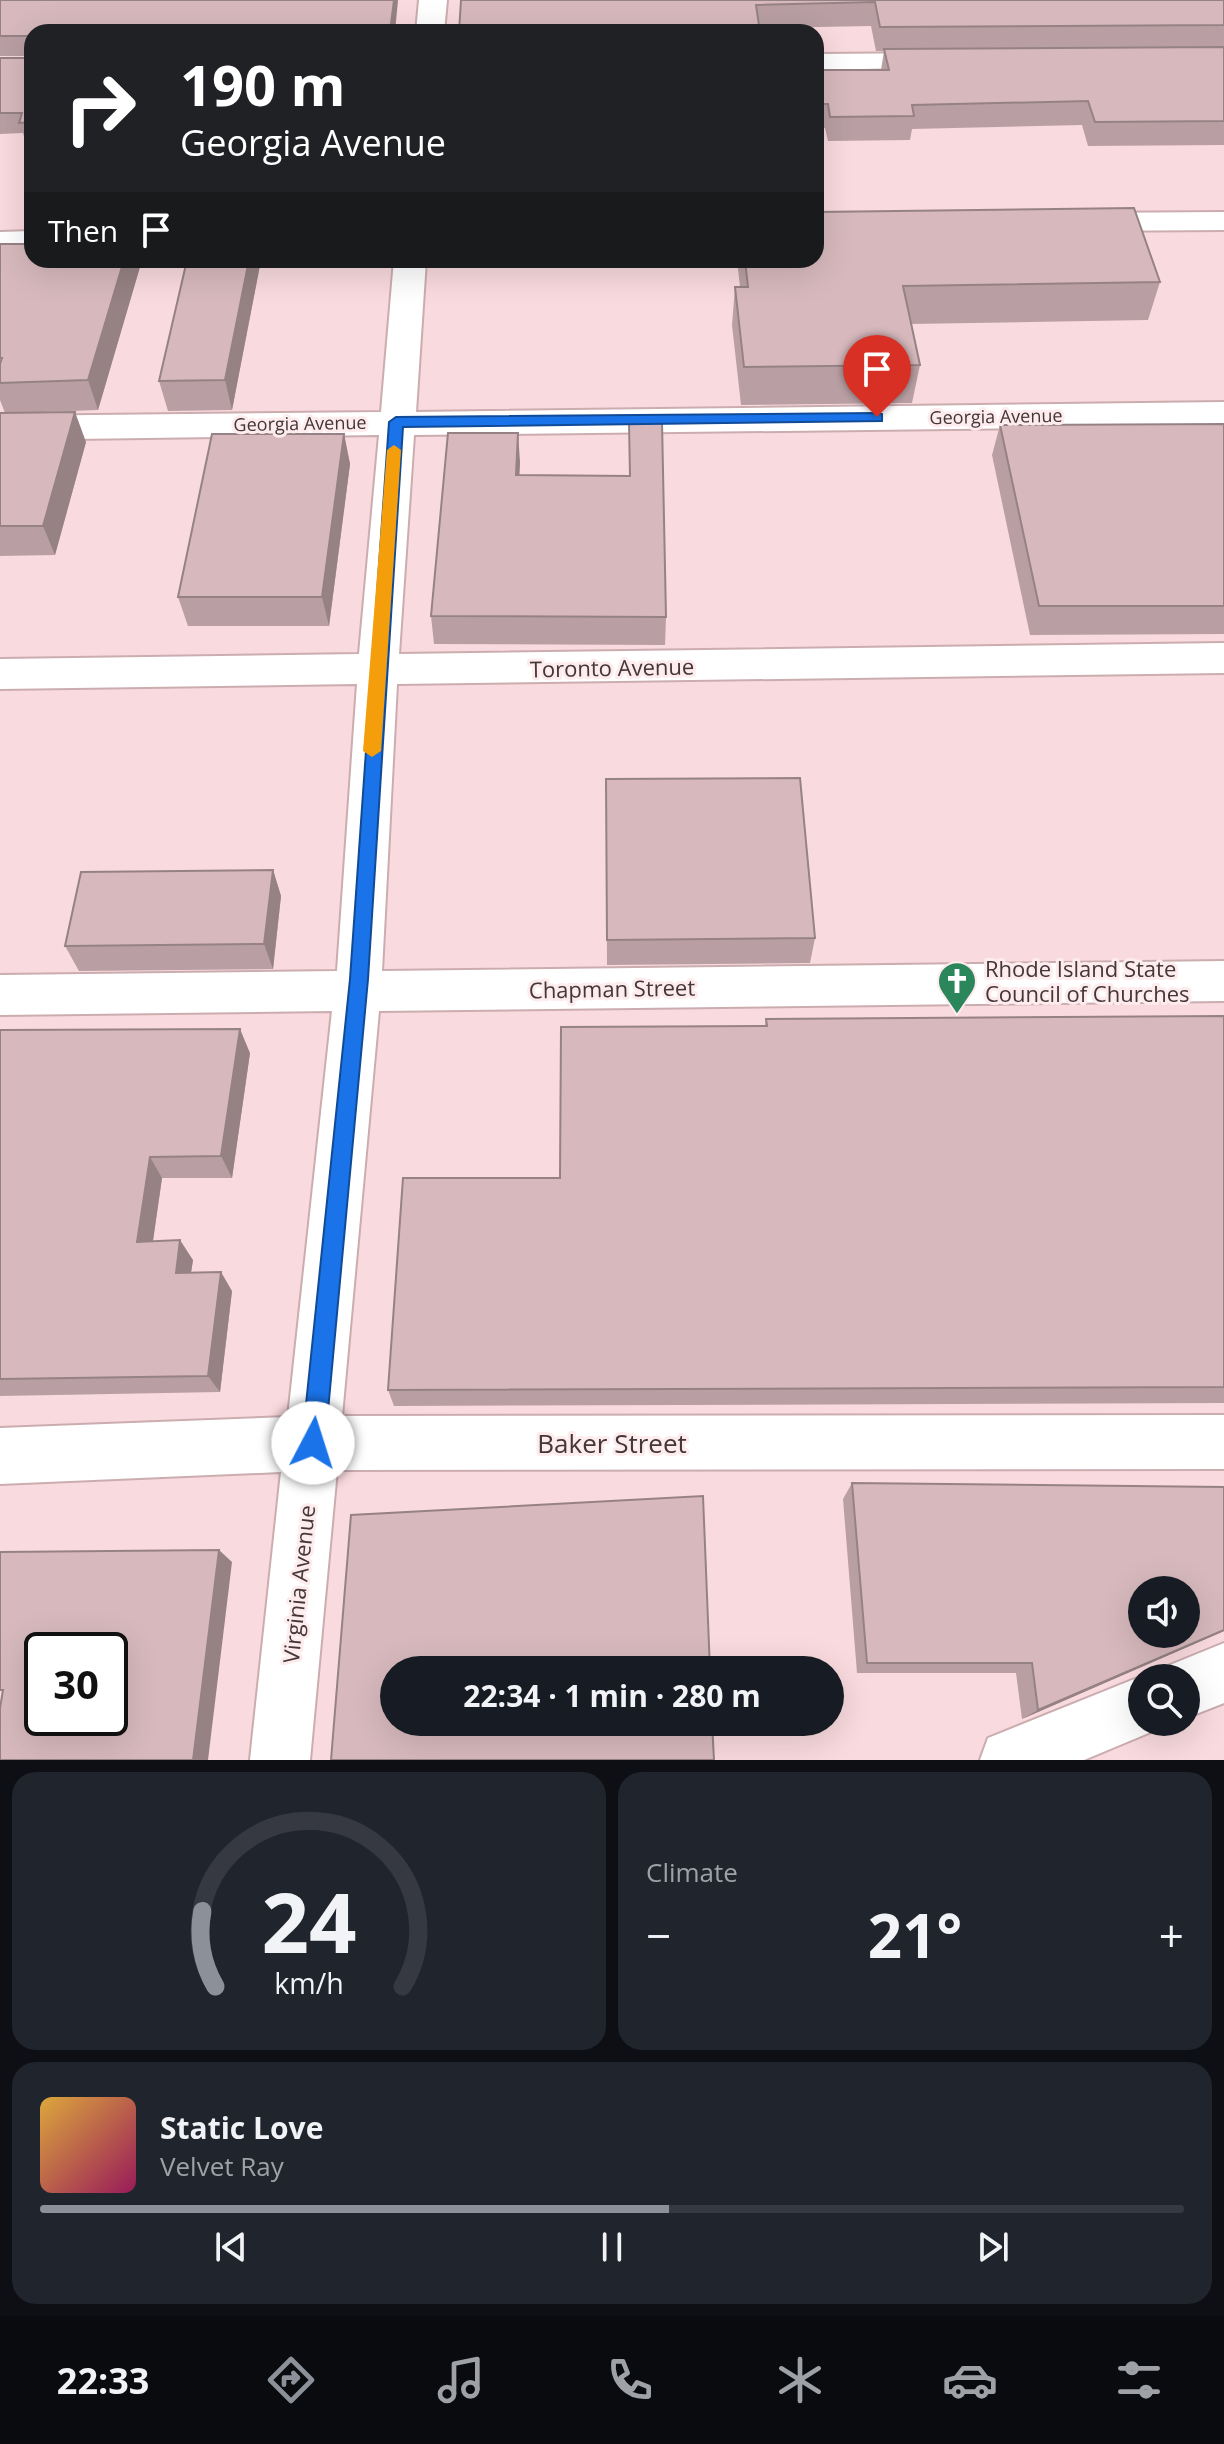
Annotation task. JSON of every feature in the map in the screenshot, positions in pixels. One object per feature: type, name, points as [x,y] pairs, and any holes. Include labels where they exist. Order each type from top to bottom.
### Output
[{"type":"street","points":[[431,24],[433,0]]},
{"type":"street","points":[[824,62],[973,61]]},
{"type":"street","points":[[1051,222],[1224,221]]},
{"type":"street","points":[[0,242],[24,241]]},
{"type":"street","name":"Virginia Avenue","points":[[280,1760],[356,991],[409,268]]},
{"type":"street","name":"Georgia Avenue","points":[[0,428],[1224,414]]},
{"type":"street","name":"Toronto Avenue","points":[[0,674],[1224,658]]},
{"type":"street","name":"Chapman Street","points":[[0,995],[1224,981]]},
{"type":"street","name":"Baker Street","points":[[0,1456],[313,1443],[1224,1442]]},
{"type":"street","points":[[1200,1682],[1224,1673]]},
{"type":"street","points":[[1010,1760],[1128,1712]]},
{"type":"building","points":[[0,0],[394,0],[391,24],[24,24],[24,36],[0,36]]},
{"type":"building","points":[[461,0],[1224,0],[1224,25],[880,27],[875,2],[756,5],[759,24],[460,24]]},
{"type":"building","points":[[1224,47],[1224,121],[1095,122],[1088,101],[912,105],[914,116],[830,117],[828,104],[824,104],[824,70],[889,70],[884,49]]},
{"type":"building","points":[[0,58],[24,58],[24,123],[19,123],[22,113],[0,113]]},
{"type":"building","points":[[1134,208],[1160,282],[903,286],[920,365],[744,367],[735,287],[748,287],[746,268],[824,268],[824,212]]},
{"type":"building","points":[[0,244],[24,244],[24,268],[122,268],[88,380],[0,383]]},
{"type":"building","points":[[185,268],[247,268],[225,380],[159,381]]},
{"type":"building","points":[[75,412],[43,526],[0,526],[0,413]]},
{"type":"building","points":[[629,422],[662,422],[666,617],[431,616],[448,433],[518,433],[516,475],[630,476]]},
{"type":"building","points":[[1224,424],[1224,606],[1039,606],[1000,425]]},
{"type":"building","points":[[212,434],[344,434],[322,597],[178,597]]},
{"type":"building","points":[[800,778],[815,938],[607,940],[606,779]]},
{"type":"building","points":[[273,870],[264,944],[65,946],[81,872]]},
{"type":"building","points":[[1224,1016],[1224,1387],[388,1390],[403,1178],[560,1178],[561,1027],[767,1026],[766,1019]]},
{"type":"building","points":[[240,1029],[221,1156],[150,1157],[137,1242],[180,1240],[176,1273],[221,1272],[208,1376],[0,1379],[0,1030]]},
{"type":"building","points":[[852,1483],[1224,1487],[1224,1630],[1200,1640],[1200,1576],[1128,1576],[1128,1648],[1182,1648],[1145,1664],[1128,1664],[1128,1671],[1038,1710],[1032,1663],[867,1663]]},
{"type":"building","points":[[703,1496],[709,1656],[380,1656],[380,1736],[713,1736],[714,1760],[331,1760],[351,1515]]},
{"type":"building","points":[[219,1550],[193,1760],[0,1760],[3,1690],[0,1690],[0,1552]]},
{"type":"slow traffic","points":[[372,751],[394,450]]},
{"type":"place","name":"Rhode Island State Council of Churches","points":[[957,1015]]},
{"type":"route","points":[[313,1443],[359,979],[396,422],[877,417]]}]
